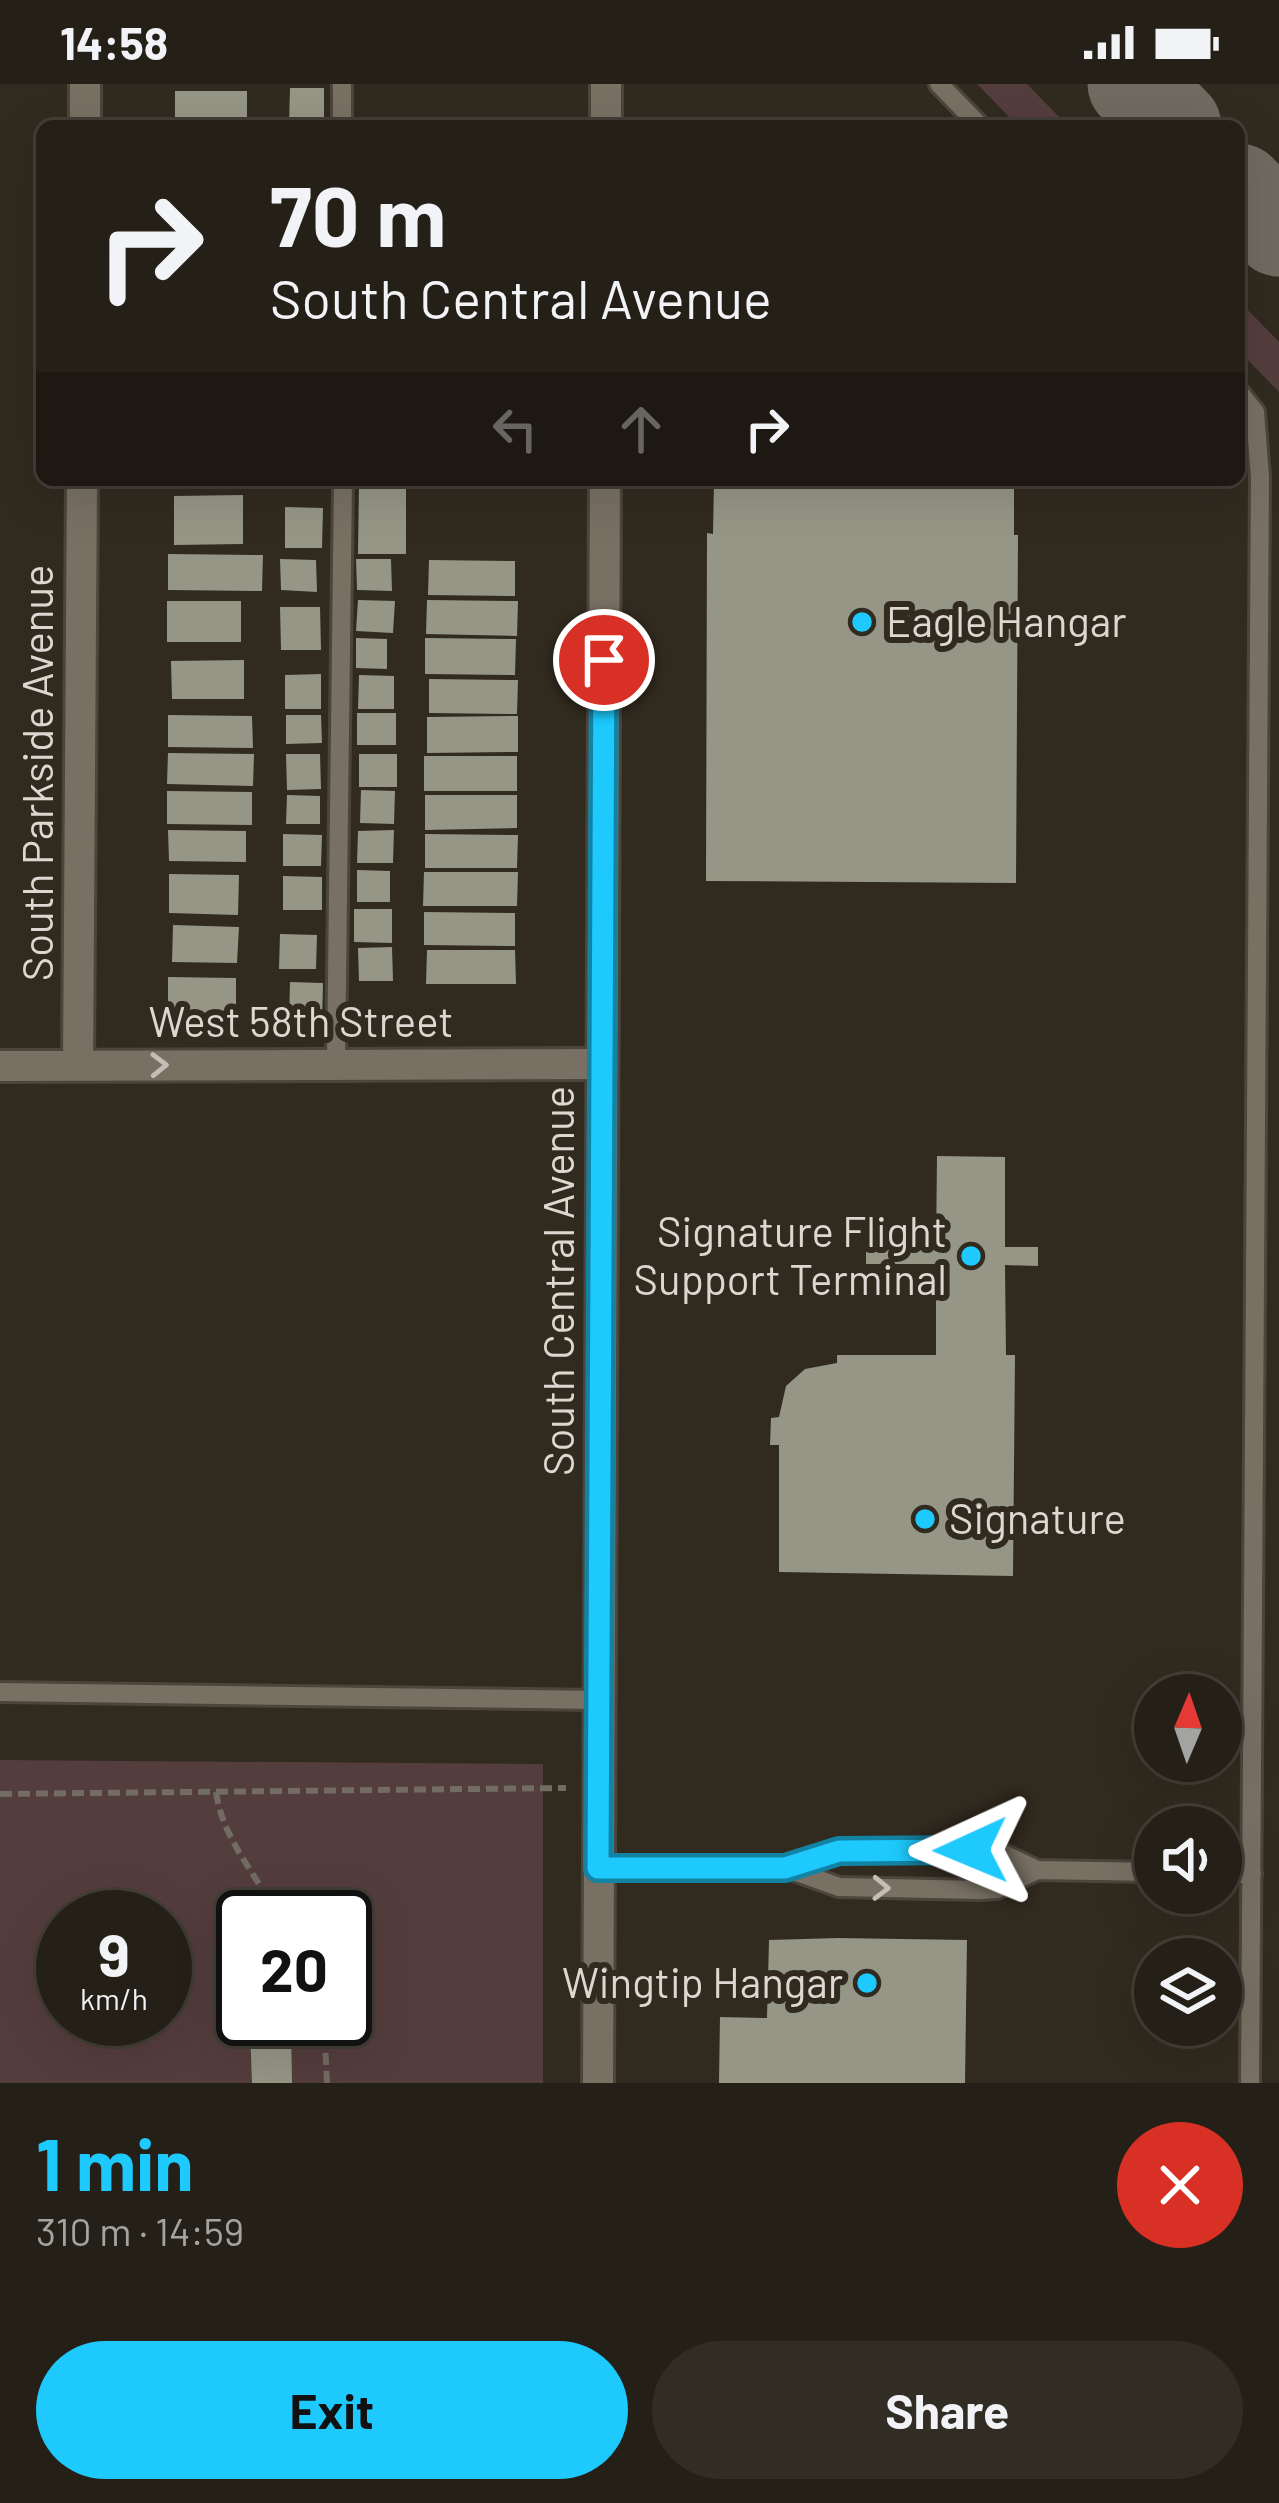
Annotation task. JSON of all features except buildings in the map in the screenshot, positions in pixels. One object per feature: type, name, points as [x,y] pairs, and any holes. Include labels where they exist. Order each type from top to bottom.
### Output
[{"type":"main road","points":[[85,84],[85,120]]},
{"type":"main road","points":[[606,84],[606,120]]},
{"type":"main road","name":"South Parkside Avenue","points":[[78,1066],[82,486]]},
{"type":"main road","name":"South Central Avenue","points":[[598,2083],[604,486]]},
{"type":"main road","name":"West 58th Street","points":[[0,1066],[602,1064]]},
{"type":"lane","points":[[342,84],[342,120]]},
{"type":"lane","points":[[939,84],[974,120]]},
{"type":"lane","points":[[1245,400],[1255,412],[1260,477],[1250,2083]]},
{"type":"lane","points":[[336,1062],[343,486]]},
{"type":"lane","points":[[0,1692],[600,1700]]},
{"type":"lane","points":[[598,1868],[785,1868],[839,1851],[995,1850],[1037,1870],[1134,1872]]},
{"type":"lane","points":[[785,1868],[839,1887],[980,1890],[997,1889],[1037,1870]]},
{"type":"lane","points":[[1242,1874],[1252,1874]]},
{"type":"path","points":[[0,1794],[599,1788]]},
{"type":"path","points":[[217,1792],[220,1819],[260,1890]]},
{"type":"path","points":[[326,2046],[327,2083]]},
{"type":"shaded area","points":[[977,84],[1027,84],[1062,120],[1012,120]]},
{"type":"shaded area","points":[[1245,307],[1279,342],[1279,392],[1245,357]]},
{"type":"shaded area","points":[[0,1760],[543,1764],[543,2083],[0,2083]]},
{"type":"taxiway","points":[[1134,84],[1169,120]]},
{"type":"taxiway","points":[[1245,196],[1279,230]]},
{"type":"place","name":"Eagle Hangar","points":[[862,622]]},
{"type":"place","name":"Signature Flight Support Terminal","points":[[971,1256]]},
{"type":"place","name":"Signature","points":[[925,1519]]},
{"type":"place","name":"Wingtip Hangar","points":[[867,1983]]},
{"type":"route","points":[[604,660],[598,1868],[785,1868],[839,1851],[971,1850]]}]
